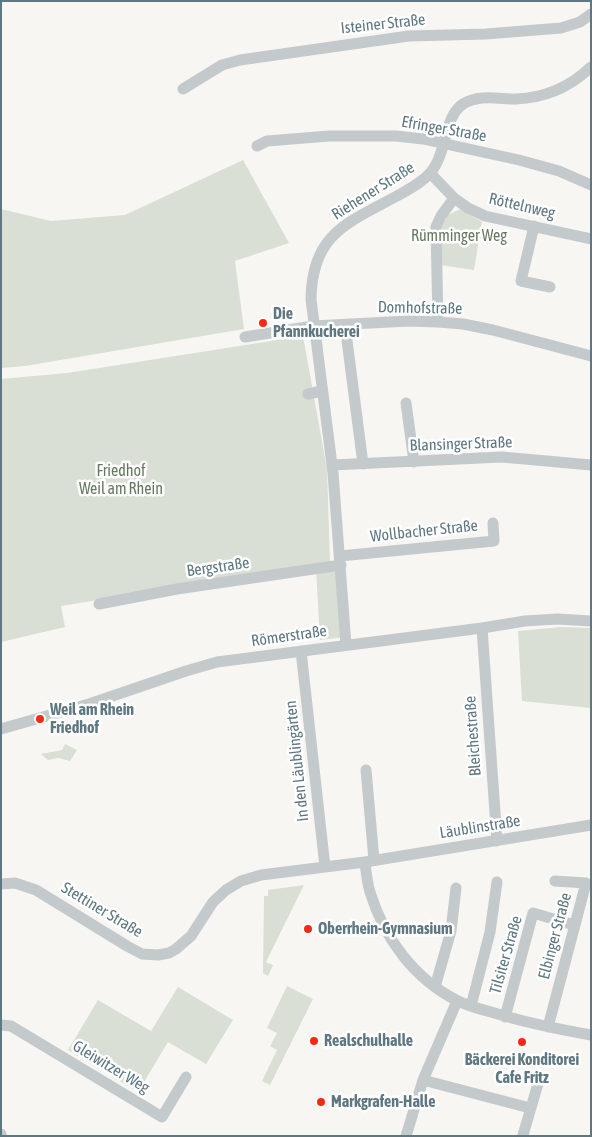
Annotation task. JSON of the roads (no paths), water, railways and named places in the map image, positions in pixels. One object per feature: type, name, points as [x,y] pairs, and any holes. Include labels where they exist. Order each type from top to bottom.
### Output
[{"type":"street","name":"Isteiner Straße","points":[[183,89],[222,65],[240,60],[409,36],[486,34],[561,28],[580,22],[591,14]]},
{"type":"street","name":"Riehener Straße","points":[[313,326],[310,299],[311,280],[315,263],[322,249],[341,228],[416,185],[430,174],[440,158],[454,113],[462,105],[472,100],[487,98],[515,99],[548,94],[568,85],[591,66]]},
{"type":"street","name":"Efringer Straße","points":[[257,146],[267,141],[357,135],[423,139],[519,160],[559,171],[591,185]]},
{"type":"street","name":"Röttelnweg","points":[[430,174],[454,198],[468,208],[485,216],[591,239]]},
{"type":"street","points":[[438,322],[436,227],[441,216],[454,198]]},
{"type":"street","points":[[534,226],[521,281],[550,287]]},
{"type":"street","name":"Domhofstraße","points":[[245,337],[313,326],[409,321],[438,322],[463,324],[493,330],[591,356]]},
{"type":"street","points":[[346,325],[363,464]]},
{"type":"street","points":[[313,326],[332,465],[346,645]]},
{"type":"street","points":[[308,394],[322,391]]},
{"type":"street","points":[[406,403],[414,462]]},
{"type":"street","name":"Blansinger Straße","points":[[332,465],[502,457],[591,465]]},
{"type":"street","name":"Wollbacher Straße","points":[[340,560],[494,541],[492,522]]},
{"type":"street","name":"Bergstraße","points":[[100,604],[340,560]]},
{"type":"street","name":"Römerstraße","points":[[1,729],[90,704],[217,662],[525,621],[549,619],[591,621]]},
{"type":"street","name":"Bleichestraße","points":[[482,628],[497,841]]},
{"type":"street","name":"In den Läublingärten","points":[[301,651],[325,867]]},
{"type":"street","points":[[366,770],[370,891],[382,923],[397,949],[413,969],[435,987],[457,1001],[505,1017],[591,1035]]},
{"type":"street","name":"Läublinstraße","points":[[369,861],[591,825]]},
{"type":"street","name":"Stettiner Straße","points":[[1,884],[15,883],[36,890],[142,954],[158,954],[176,950],[191,936],[213,902],[226,890],[241,881],[261,875],[369,861]]},
{"type":"street","name":"Elbinger Straße","points":[[548,1027],[586,883],[555,881]]},
{"type":"street","points":[[471,1006],[490,932],[497,882]]},
{"type":"street","points":[[435,987],[451,931],[456,888]]},
{"type":"street","name":"Tilsiter Straße","points":[[505,1017],[533,913],[574,925]]},
{"type":"street","points":[[406,1136],[423,1080],[457,1001]]},
{"type":"street","name":"Gleiwitzer Weg","points":[[1,1026],[11,1026],[162,1117],[186,1077]]},
{"type":"street","points":[[522,1135],[540,1077]]},
{"type":"street","points":[[423,1080],[530,1108]]},
{"type":"place","name":"Die Pfannkucherei","points":[[263,323]]},
{"type":"place","name":"Weil am Rhein Friedhof","points":[[40,719]]},
{"type":"place","name":"Oberrhein-Gymnasium","points":[[308,929]]},
{"type":"place","name":"Realschulhalle","points":[[314,1041]]},
{"type":"place","name":"Bäckerei Konditorei Cafe Fritz","points":[[522,1042]]},
{"type":"place","name":"Markgrafen-Halle","points":[[321,1102]]},
{"type":"park label","name":"Rümminger Weg","points":[[459,236]]},
{"type":"park label","name":"Friedhof Weil am Rhein","points":[[121,480]]}]
